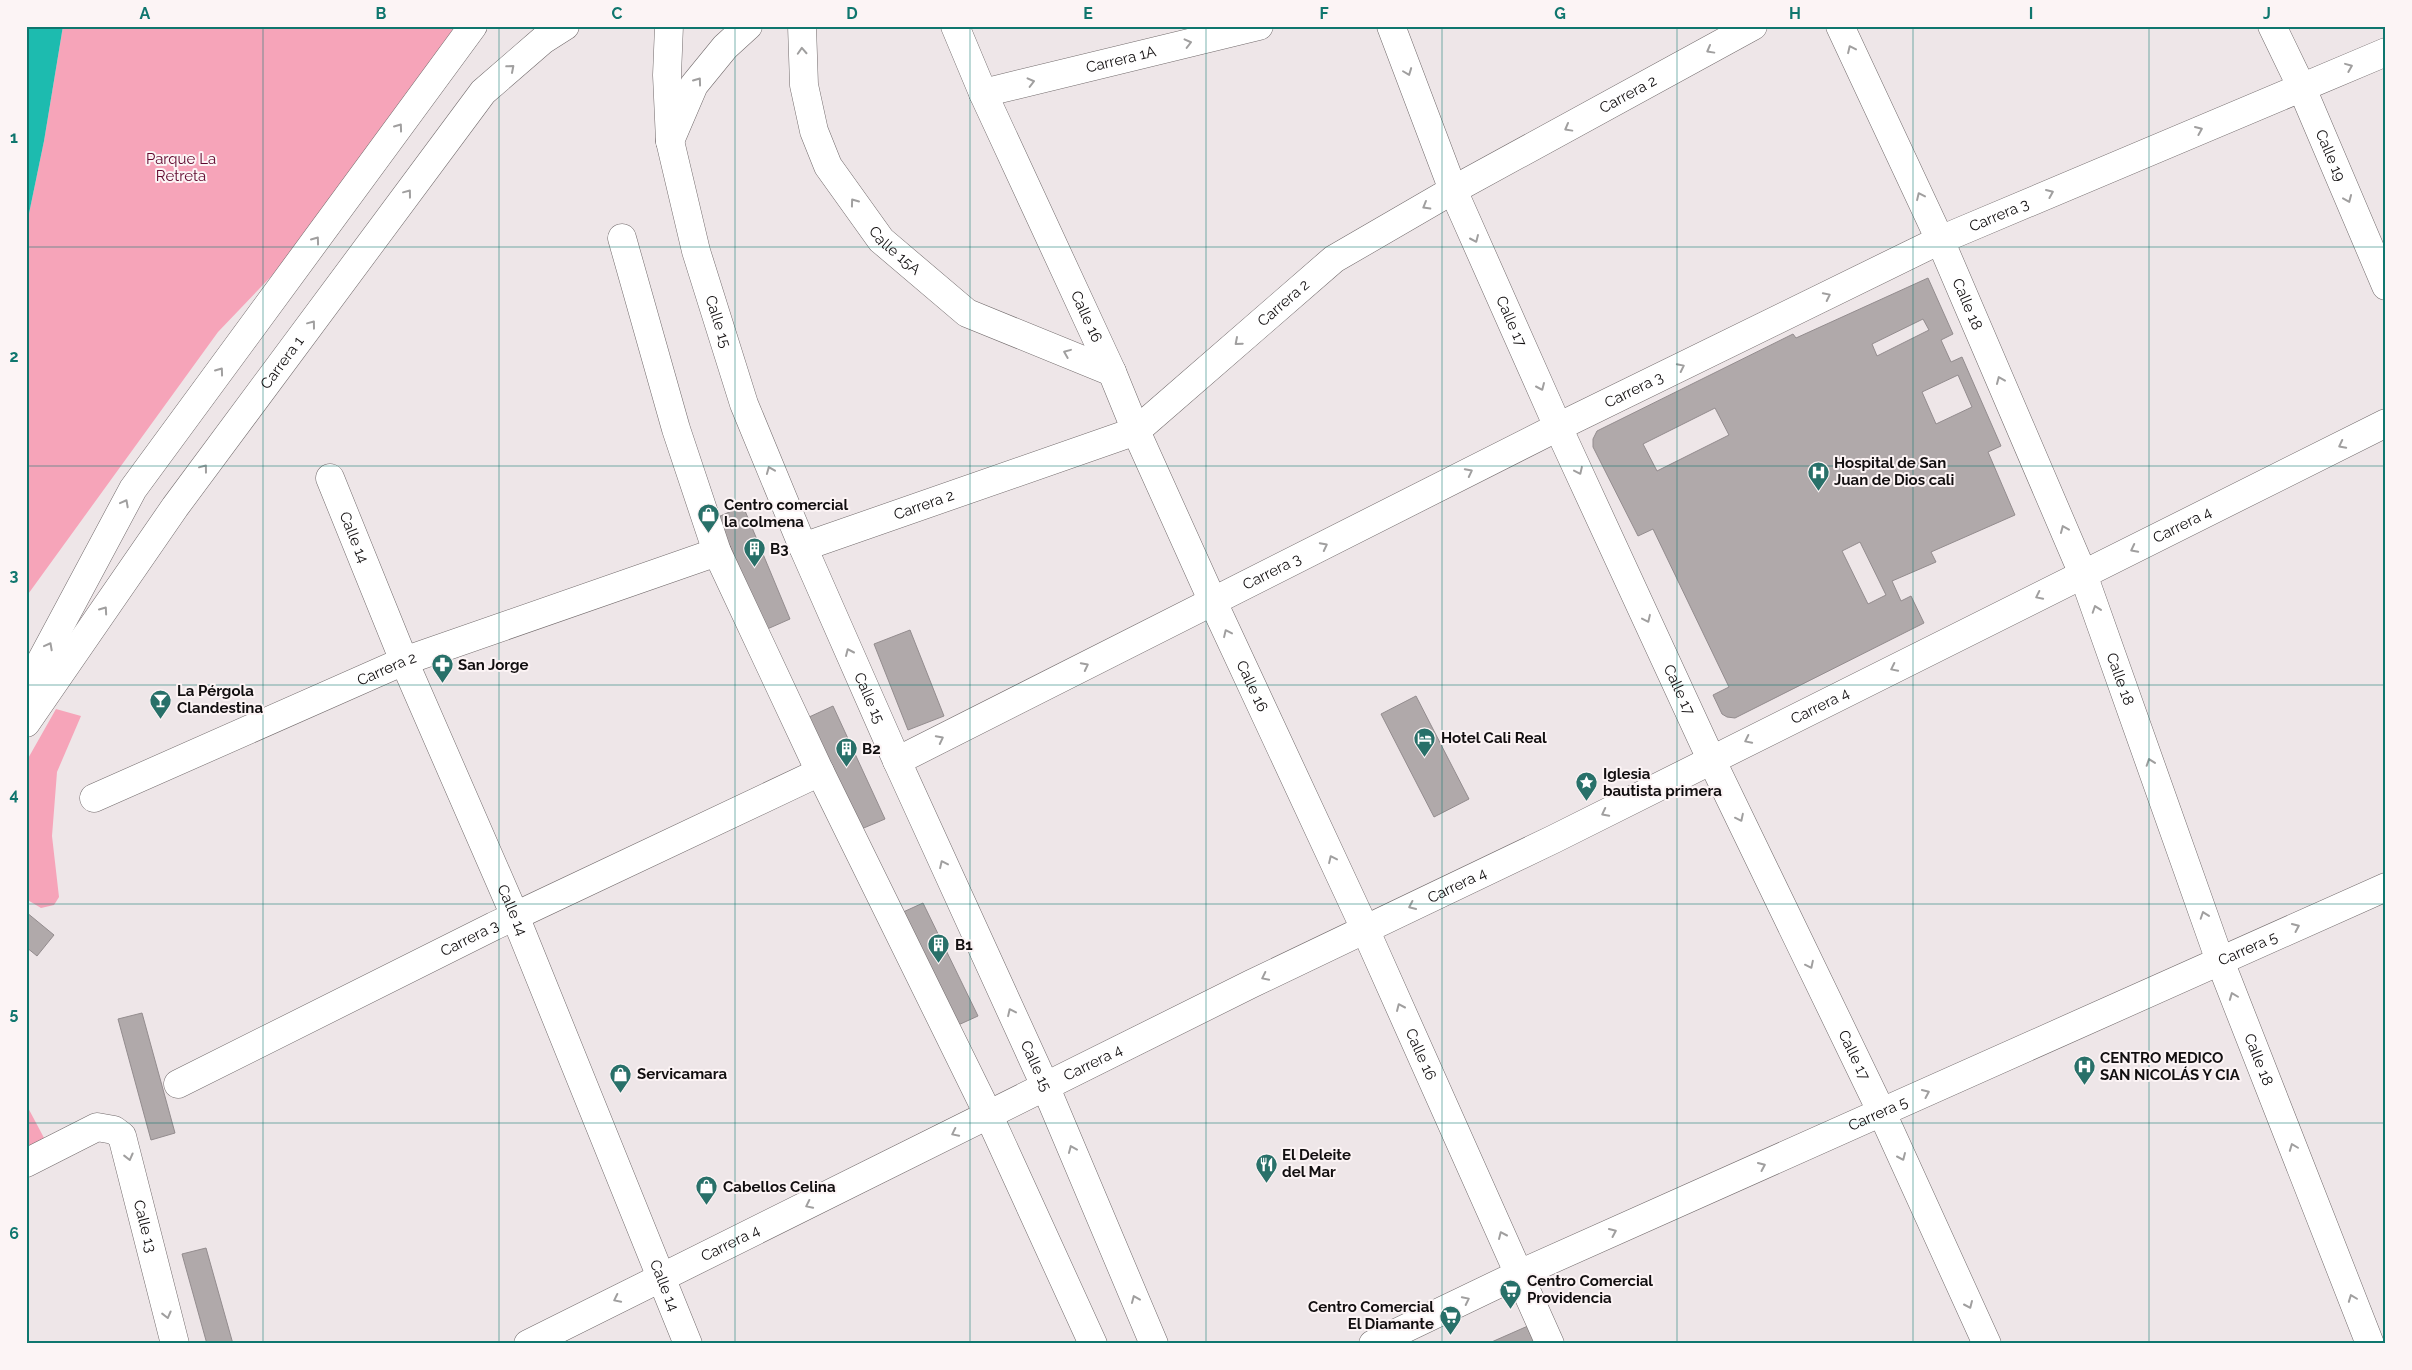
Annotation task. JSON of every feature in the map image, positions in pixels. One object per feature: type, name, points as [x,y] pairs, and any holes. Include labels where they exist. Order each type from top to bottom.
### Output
[{"type":"street","points":[[26,689],[132,489],[473,26]]},
{"type":"street","name":"Carrera 1","points":[[26,722],[175,507],[483,92],[543,40],[565,26]]},
{"type":"street","name":"Calle 15","points":[[669,26],[667,75],[670,141],[696,251],[744,404],[803,547],[897,761],[1046,1088],[1154,1344]]},
{"type":"street","points":[[670,141],[694,85],[725,47],[748,26]]},
{"type":"street","name":"Calle 15A","points":[[802,26],[804,85],[814,131],[828,166],[882,240],[967,313],[1112,372]]},
{"type":"street","name":"Calle 16","points":[[955,26],[983,93],[1112,372],[1136,431],[1213,602],[1365,929],[1550,1344]]},
{"type":"street","name":"Carrera 1A","points":[[983,93],[1260,26]]},
{"type":"street","name":"Calle 17","points":[[1391,26],[1454,190],[1558,427],[1711,759],[1882,1113],[1986,1344]]},
{"type":"street","name":"Carrera 2","points":[[803,547],[1136,431],[1334,259],[1454,190],[1753,26]]},
{"type":"street","name":"Calle 18","points":[[1840,26],[1940,240],[2083,574],[2220,962],[2370,1344]]},
{"type":"street","name":"Calle 19","points":[[2272,26],[2300,86],[2386,286]]},
{"type":"street","name":"Carrera 3","points":[[897,761],[1558,427],[1940,240],[2300,86],[2386,52]]},
{"type":"street","points":[[622,238],[676,429],[717,552],[820,772],[990,1116],[1093,1344]]},
{"type":"street","name":"Carrera 4","points":[[528,1344],[1365,929],[1554,839],[2386,423]]},
{"type":"street","name":"Calle 14","points":[[330,478],[404,660],[515,916],[688,1344]]},
{"type":"street","name":"Carrera 2","points":[[94,798],[404,660],[717,552]]},
{"type":"street","name":"Carrera 3","points":[[178,1084],[515,916],[820,772]]},
{"type":"street","name":"Carrera 5","points":[[1373,1344],[1519,1274],[2386,888]]},
{"type":"street","name":"Calle 13","points":[[26,1163],[97,1127],[114,1130],[122,1136],[175,1344]]},
{"type":"green space","name":"Parque La Retreta","points":[[63,26],[473,26],[349,195],[218,332],[26,597],[26,228],[44,141]]},
{"type":"green space","points":[[56,709],[81,716],[57,772],[52,836],[59,897],[54,905],[41,908],[26,899],[26,762]]},
{"type":"green space","points":[[26,1104],[51,1151],[26,1163]]},
{"type":"water","points":[[26,26],[63,26],[44,141],[26,228]]},
{"type":"building","name":"Hospital de San Juan de Dios cali","points":[[1928,278],[1953,334],[1941,340],[1951,362],[1962,357],[2001,446],[1988,452],[2015,515],[1931,552],[1936,562],[1892,581],[1901,601],[1911,596],[1924,623],[1735,718],[1727,717],[1722,714],[1713,695],[1729,687],[1653,529],[1638,536],[1593,447],[1593,439],[1597,431],[1793,334],[1796,338]],"holes":[[[1923,319],[1929,330],[1877,356],[1872,344]],[[1958,375],[1972,407],[1936,424],[1922,392]],[[1715,408],[1729,435],[1657,471],[1643,444]],[[1860,542],[1886,595],[1868,604],[1842,551]]]},
{"type":"building","name":"B3","points":[[743,506],[790,619],[765,630],[718,517]]},
{"type":"building","points":[[910,630],[944,716],[908,730],[874,644]]},
{"type":"building","name":"Hotel Cali Real","points":[[1416,696],[1469,799],[1434,817],[1381,714]]},
{"type":"building","name":"B2","points":[[833,706],[885,819],[859,830],[807,718]]},
{"type":"building","name":"B1","points":[[923,903],[978,1016],[956,1026],[901,913]]},
{"type":"building","points":[[26,912],[54,935],[37,956],[26,947]]},
{"type":"building","points":[[142,1013],[175,1133],[151,1140],[118,1019]]},
{"type":"building","points":[[206,1248],[233,1344],[207,1344],[182,1254]]},
{"type":"building","points":[[1537,1322],[1547,1344],[1487,1344]]},
{"type":"place","name":"Hospital de San Juan de Dios cali","points":[[1818,491]]},
{"type":"place","name":"Centro comercial la colmena","points":[[708,533]]},
{"type":"place","name":"B3","points":[[754,568]]},
{"type":"place","name":"San Jorge","points":[[442,684]]},
{"type":"place","name":"La Pérgola Clandestina","points":[[161,719]]},
{"type":"place","name":"Hotel Cali Real","points":[[1425,757]]},
{"type":"place","name":"B2","points":[[846,768]]},
{"type":"place","name":"Iglesia bautista primera","points":[[1587,802]]},
{"type":"place","name":"B1","points":[[939,964]]},
{"type":"place","name":"CENTRO MEDICO SAN NICOLÁS Y CIA","points":[[2084,1086]]},
{"type":"place","name":"Servicamara","points":[[621,1093]]},
{"type":"place","name":"El Deleite del Mar","points":[[1266,1183]]},
{"type":"place","name":"Cabellos Celina","points":[[707,1206]]},
{"type":"place","name":"Centro Comercial Providencia","points":[[1511,1309]]},
{"type":"place","name":"Centro Comercial El Diamante","points":[[1450,1335]]}]
